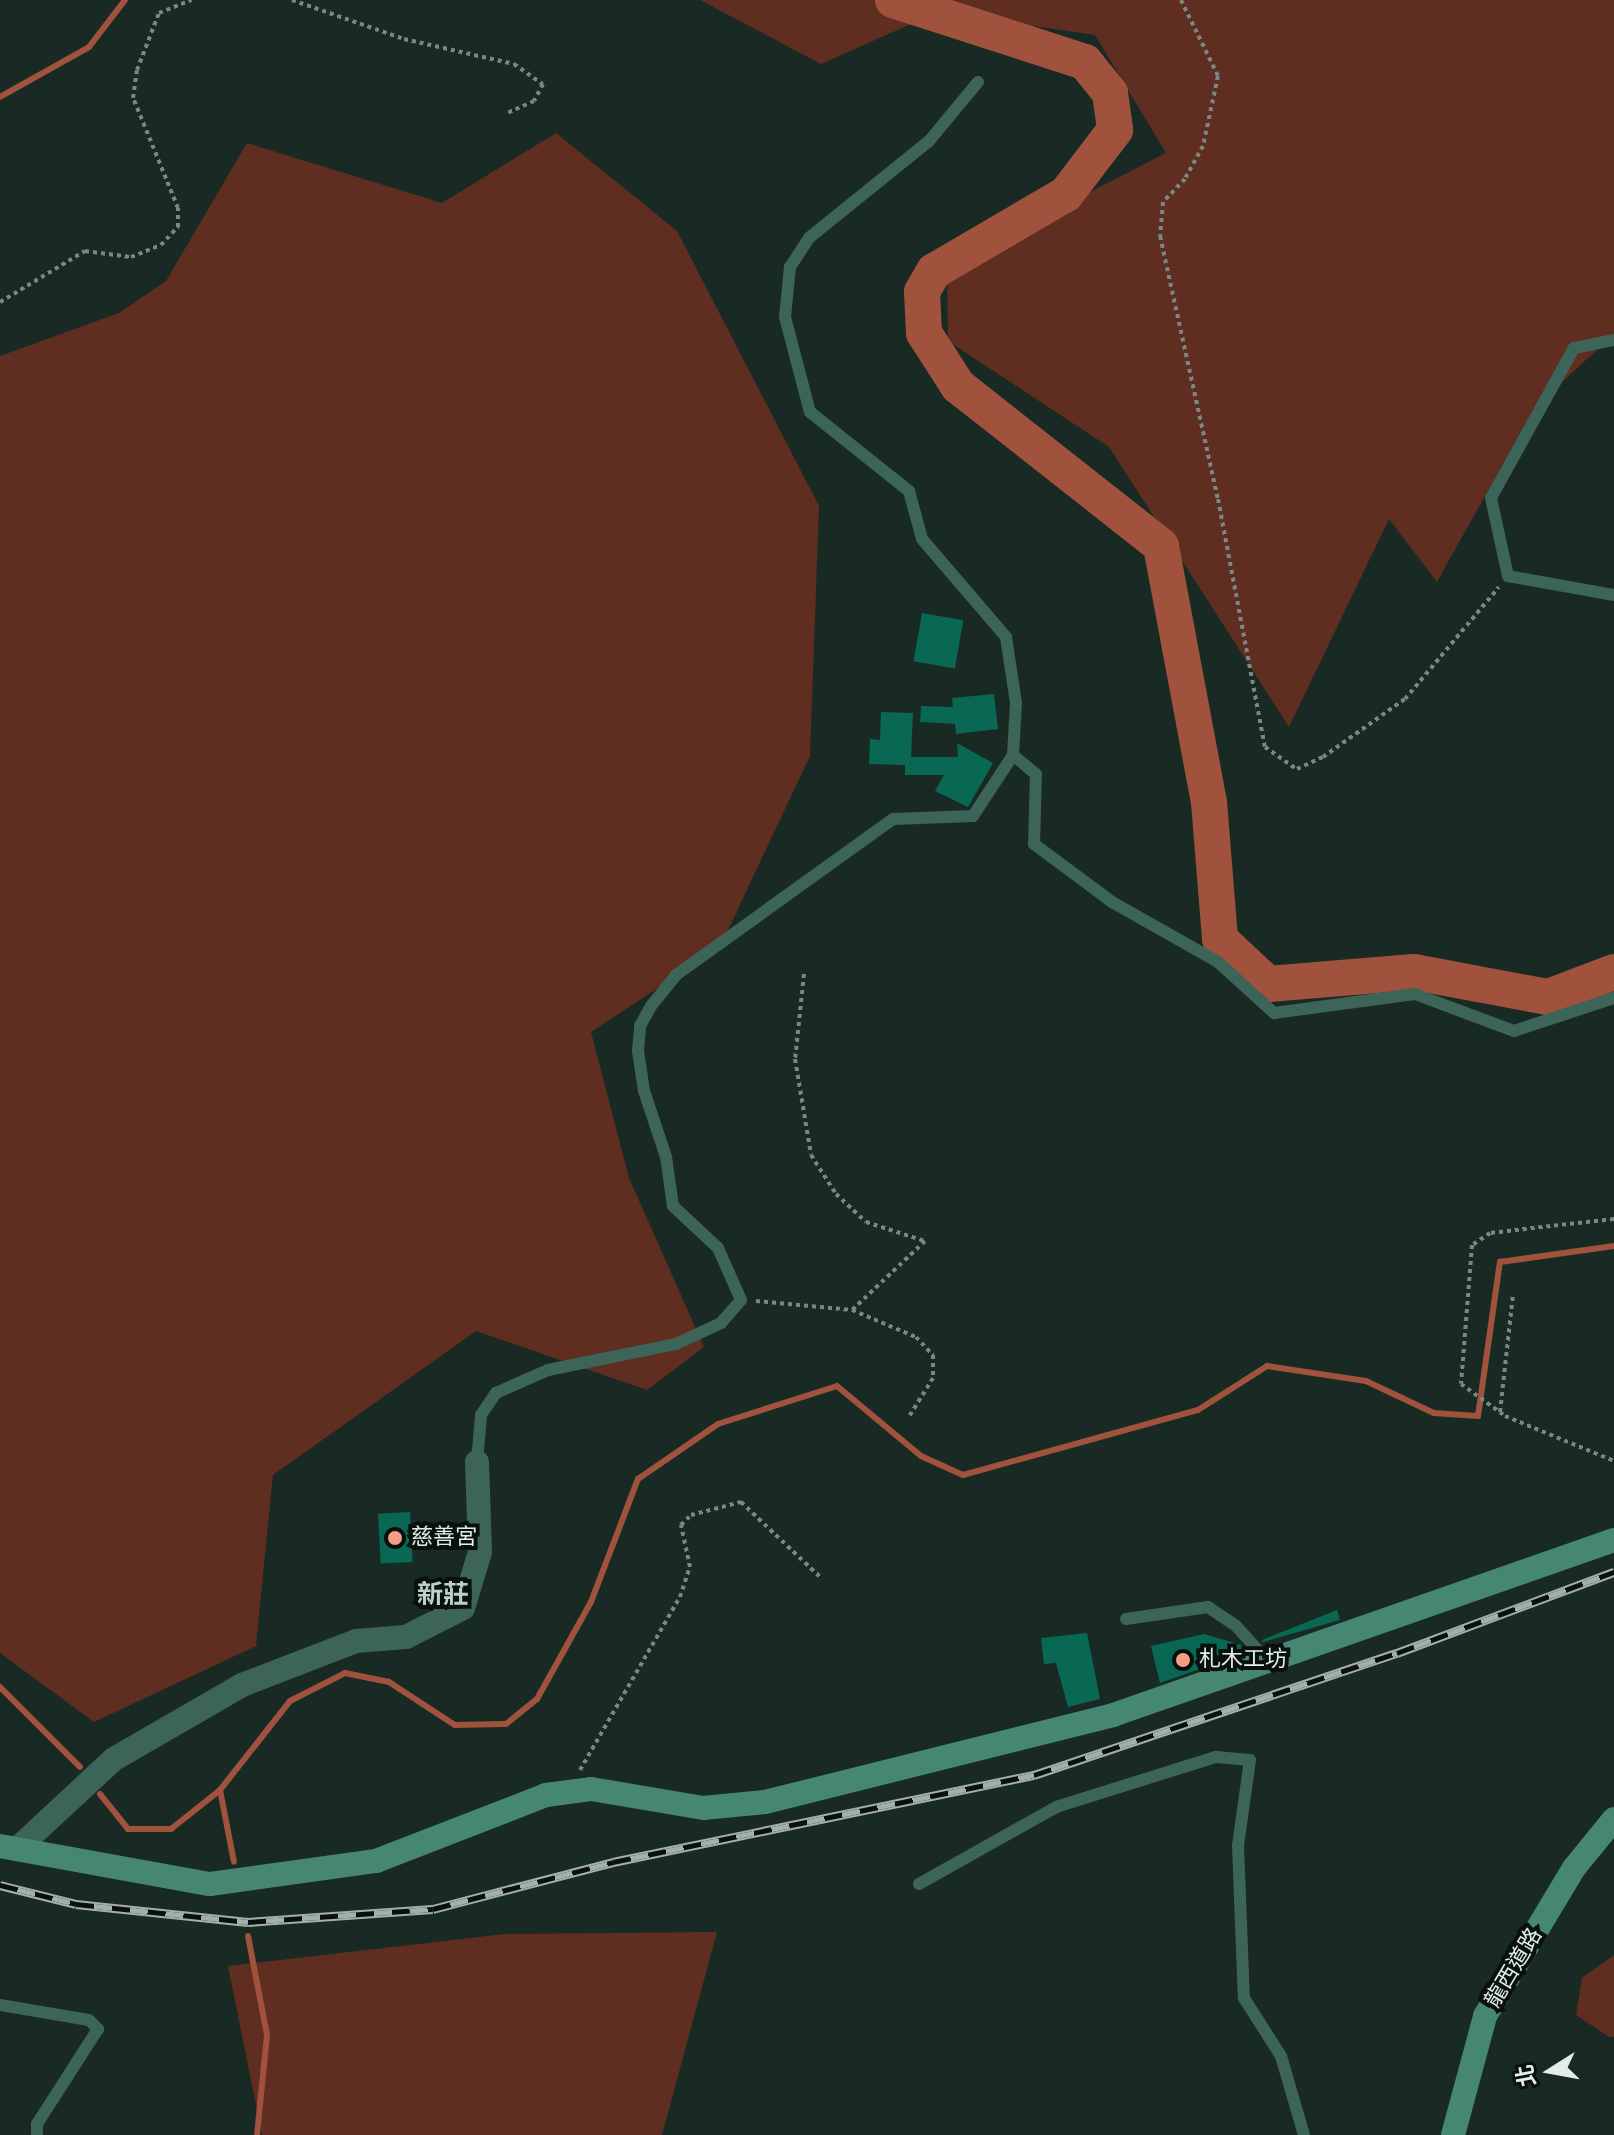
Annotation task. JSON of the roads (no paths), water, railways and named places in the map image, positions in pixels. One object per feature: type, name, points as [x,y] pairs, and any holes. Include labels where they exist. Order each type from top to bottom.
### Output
[{"type":"street","points":[[8,1847],[114,1759],[242,1685],[356,1641],[406,1637],[463,1608],[480,1552],[477,1462]]},
{"type":"street","points":[[8,1847],[210,1884],[376,1861],[431,1843],[506,1806],[567,1792],[591,1789],[703,1808],[765,1802],[1113,1715],[1614,1540]]},
{"type":"street","name":"龍西道路","points":[[1453,2135],[1485,2016],[1574,1868],[1614,1819]]},
{"type":"lane","points":[[477,1462],[481,1415],[496,1393],[548,1370],[668,1347],[721,1323],[741,1300],[718,1248],[673,1206],[666,1157],[644,1091],[640,1026],[676,975],[893,819],[973,816],[1013,755],[1016,703],[1006,637],[922,539],[909,491],[810,412],[785,317],[790,267],[809,238],[929,141],[978,82]]},
{"type":"lane","points":[[1614,340],[1574,348],[1491,498],[1508,576],[1614,595]]},
{"type":"lane","points":[[1013,755],[1036,774],[1034,844],[1112,902],[1218,962],[1274,1013],[1415,994],[1514,1031],[1614,998]]},
{"type":"lane","points":[[1126,1619],[1208,1607],[1236,1626],[1267,1660]]},
{"type":"lane","points":[[919,1884],[1056,1807],[1216,1757],[1250,1760],[1238,1845],[1244,1998],[1281,2056],[1304,2135]]},
{"type":"lane","points":[[0,2005],[89,2020],[98,2029],[37,2124],[37,2135]]},
{"type":"waterway","points":[[0,97],[89,47],[125,0]]},
{"type":"waterway","points":[[893,0],[1085,62],[1110,93],[1115,130],[1066,194],[934,271],[922,292],[924,333],[958,386],[1161,546],[1209,802],[1220,939],[1268,984],[1414,972],[1548,997],[1614,972]]},
{"type":"waterway","points":[[100,1794],[128,1829],[171,1829],[220,1790],[290,1701],[345,1673],[389,1682],[455,1725],[506,1724],[537,1699],[591,1602],[638,1479],[718,1424],[837,1386],[921,1456],[963,1475],[1198,1410],[1267,1366],[1366,1381],[1434,1413],[1478,1416],[1500,1262],[1614,1246]]},
{"type":"waterway","points":[[0,1687],[80,1767]]},
{"type":"waterway","points":[[220,1790],[234,1862]]},
{"type":"waterway","points":[[248,1936],[267,2035],[257,2135]]},
{"type":"railway","points":[[0,1885],[76,1904],[248,1922],[433,1909],[613,1862],[1034,1775],[1397,1653],[1614,1572]]},
{"type":"place","name":"慈善宮","points":[[395,1538]]},
{"type":"place","name":"札木工坊","points":[[1183,1660]]},
{"type":"district","name":"新莊","points":[[443,1595]]}]
